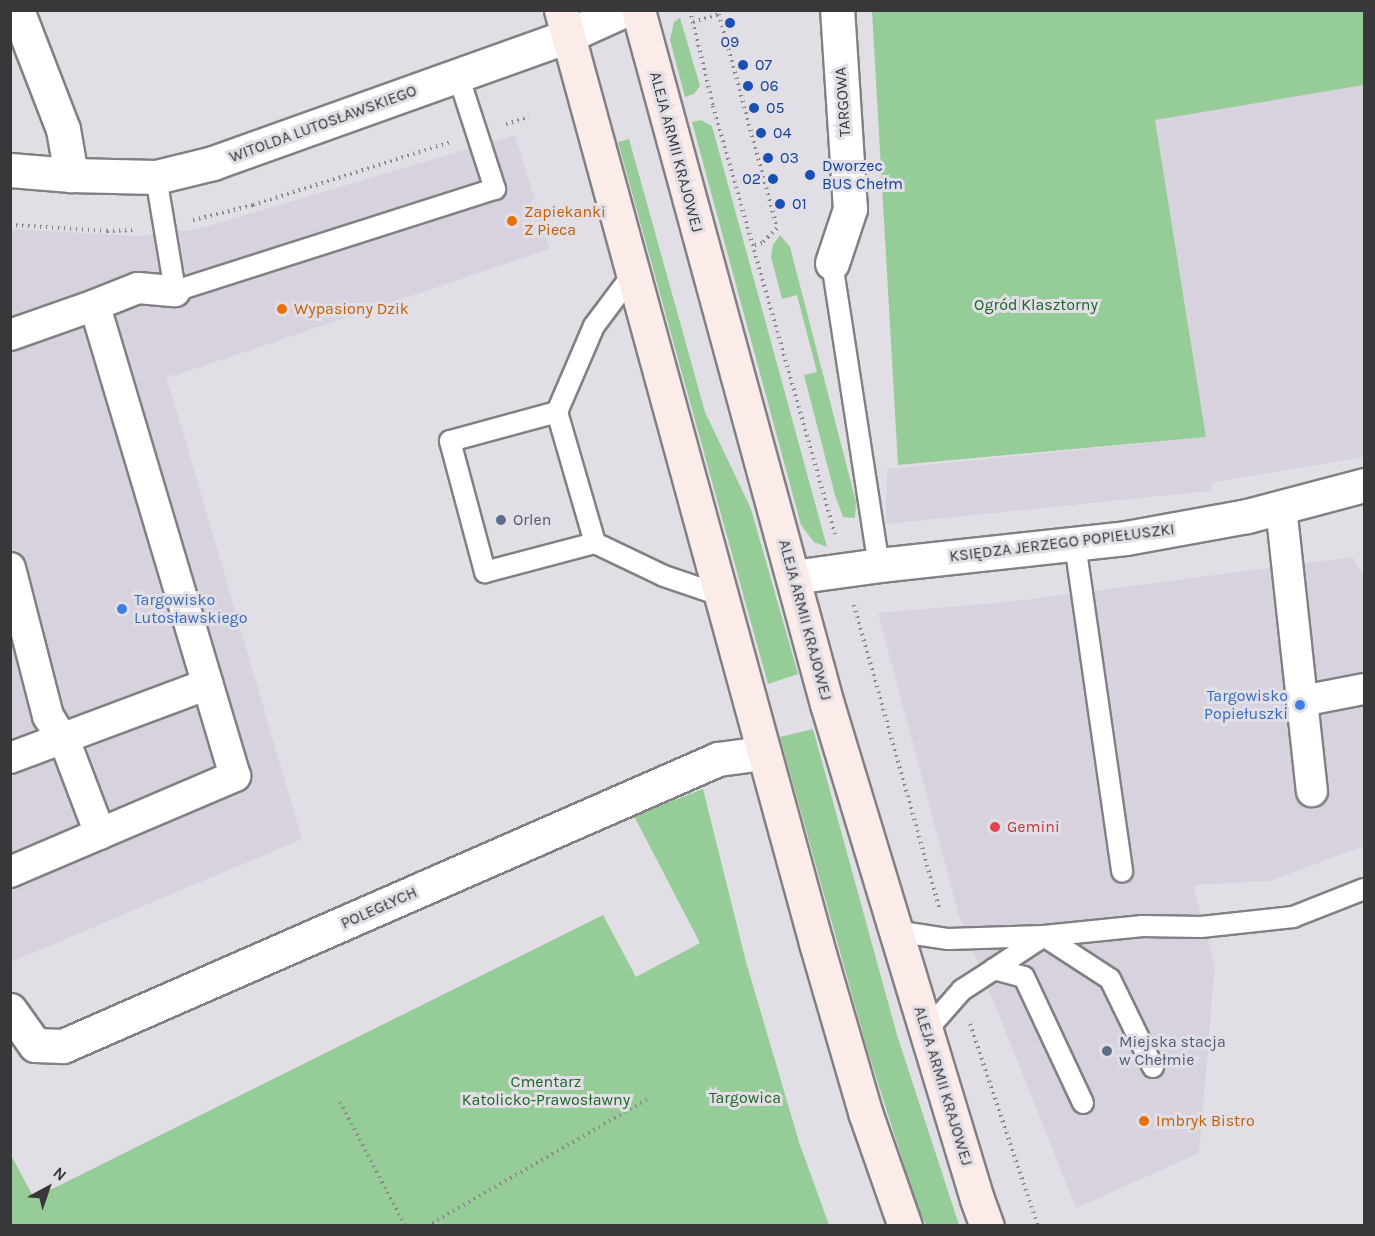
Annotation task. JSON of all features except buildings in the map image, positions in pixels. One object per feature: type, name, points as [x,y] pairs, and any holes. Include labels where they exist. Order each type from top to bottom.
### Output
[{"type":"main road","name":"ALEJA ARMII KRAJOWEJ","points":[[638,10],[793,578],[895,931],[987,1226]]},
{"type":"main road","points":[[564,23],[762,753],[865,1112],[905,1226]]},
{"type":"street","points":[[17,10],[63,129],[71,175]]},
{"type":"street","name":"WITOLDA LUTOSŁAWSKIEGO","points":[[10,170],[71,175],[156,177],[213,163],[458,75],[564,23],[624,10]]},
{"type":"street","name":"TARGOWA","points":[[832,263],[850,209],[837,10]]},
{"type":"street","points":[[10,335],[138,288],[175,291]]},
{"type":"street","points":[[10,872],[235,776],[95,305]]},
{"type":"street","name":"KSIĘDZA JERZEGO POPIEŁUSZKI","points":[[793,578],[845,572],[879,565],[1126,538],[1281,507],[1365,485]]},
{"type":"street","points":[[1281,507],[1312,791]]},
{"type":"street","points":[[10,568],[48,717],[61,737],[100,834]]},
{"type":"street","points":[[10,758],[61,737],[208,684]]},
{"type":"street","points":[[1302,701],[1365,689]]},
{"type":"street","name":"POLEGŁYCH","points":[[10,1010],[35,1045],[63,1046],[718,759],[762,753]]},
{"type":"lane","points":[[156,177],[175,291],[495,189],[458,75]]},
{"type":"lane","points":[[832,263],[879,565]]},
{"type":"lane","points":[[596,543],[557,412],[594,326],[633,274]]},
{"type":"lane","points":[[557,412],[450,441],[485,572],[596,543],[664,576],[720,595]]},
{"type":"lane","points":[[1075,544],[1122,872]]},
{"type":"lane","points":[[895,931],[948,939],[1044,936],[1142,927],[1201,927],[1293,917],[1365,889]]},
{"type":"lane","points":[[926,1031],[962,990],[1044,936]]},
{"type":"lane","points":[[1044,936],[1110,979],[1153,1067]]},
{"type":"lane","points":[[994,969],[1024,977],[1083,1104]]},
{"type":"path","points":[[690,10],[713,106],[948,939]]},
{"type":"path","points":[[693,22],[719,14],[777,228],[762,243],[752,246]]},
{"type":"path","points":[[10,225],[107,231],[164,225],[253,205],[529,117]]},
{"type":"path","points":[[962,990],[972,1031],[1038,1226]]},
{"type":"path","points":[[426,1226],[648,1099]]},
{"type":"path","points":[[340,1102],[405,1226]]},
{"type":"shaded area","points":[[1364,85],[1364,457],[1213,482],[1210,491],[886,524],[887,469],[1206,437],[1155,120]]},
{"type":"shaded area","name":"Targowisko Lutosławskiego","points":[[515,135],[550,249],[167,378],[302,839],[11,962],[10,229],[139,236],[198,229]]},
{"type":"shaded area","points":[[1352,557],[1364,577],[1364,846],[1269,881],[1193,885],[1215,966],[1199,1153],[1076,1208],[958,912],[878,613],[1017,601]]},
{"type":"green space","name":"Ogród Klasztorny","points":[[872,11],[1364,11],[1364,85],[1155,120],[1206,437],[898,465]]},
{"type":"green space","points":[[680,18],[700,86],[694,94],[685,97],[670,40],[674,22]]},
{"type":"green space","points":[[701,120],[712,126],[827,547],[814,542],[801,525],[692,122]]},
{"type":"green space","points":[[629,139],[705,412],[751,509],[798,674],[768,684],[618,142]]},
{"type":"green space","points":[[780,235],[790,247],[856,502],[855,518],[843,517],[835,495],[804,375],[817,372],[797,295],[782,299],[771,257],[773,245]]},
{"type":"green space","points":[[813,729],[897,1035],[959,1225],[926,1225],[918,1209],[866,1045],[780,737]]},
{"type":"green space","name":"Cmentarz Katolicko-Prawosławny","points":[[703,789],[746,962],[799,1142],[829,1225],[11,1225],[11,1155],[34,1198],[603,915],[636,977],[700,943],[634,816]]},
{"type":"place","name":"09","points":[[730,23]]},
{"type":"place","name":"07","points":[[743,65]]},
{"type":"place","name":"06","points":[[748,86]]},
{"type":"place","name":"05","points":[[754,108]]},
{"type":"place","name":"04","points":[[761,133]]},
{"type":"place","name":"03","points":[[768,158]]},
{"type":"place","name":"Dworzec BUS Chełm","points":[[810,175]]},
{"type":"place","name":"02","points":[[773,179]]},
{"type":"place","name":"01","points":[[780,204]]},
{"type":"place","name":"Zapiekanki Z Pieca","points":[[512,221]]},
{"type":"place","name":"Wypasiony Dzik","points":[[282,309]]},
{"type":"place","name":"Orlen","points":[[501,520]]},
{"type":"place","name":"Targowisko Lutosławskiego","points":[[122,609]]},
{"type":"place","name":"Targowisko Popiełuszki","points":[[1300,705]]},
{"type":"place","name":"Gemini","points":[[995,827]]},
{"type":"place","name":"Miejska stacja w Chełmie","points":[[1107,1051]]},
{"type":"place","name":"Imbryk Bistro","points":[[1144,1121]]},
{"type":"park label","name":"Targowica","points":[[745,1098]]}]
